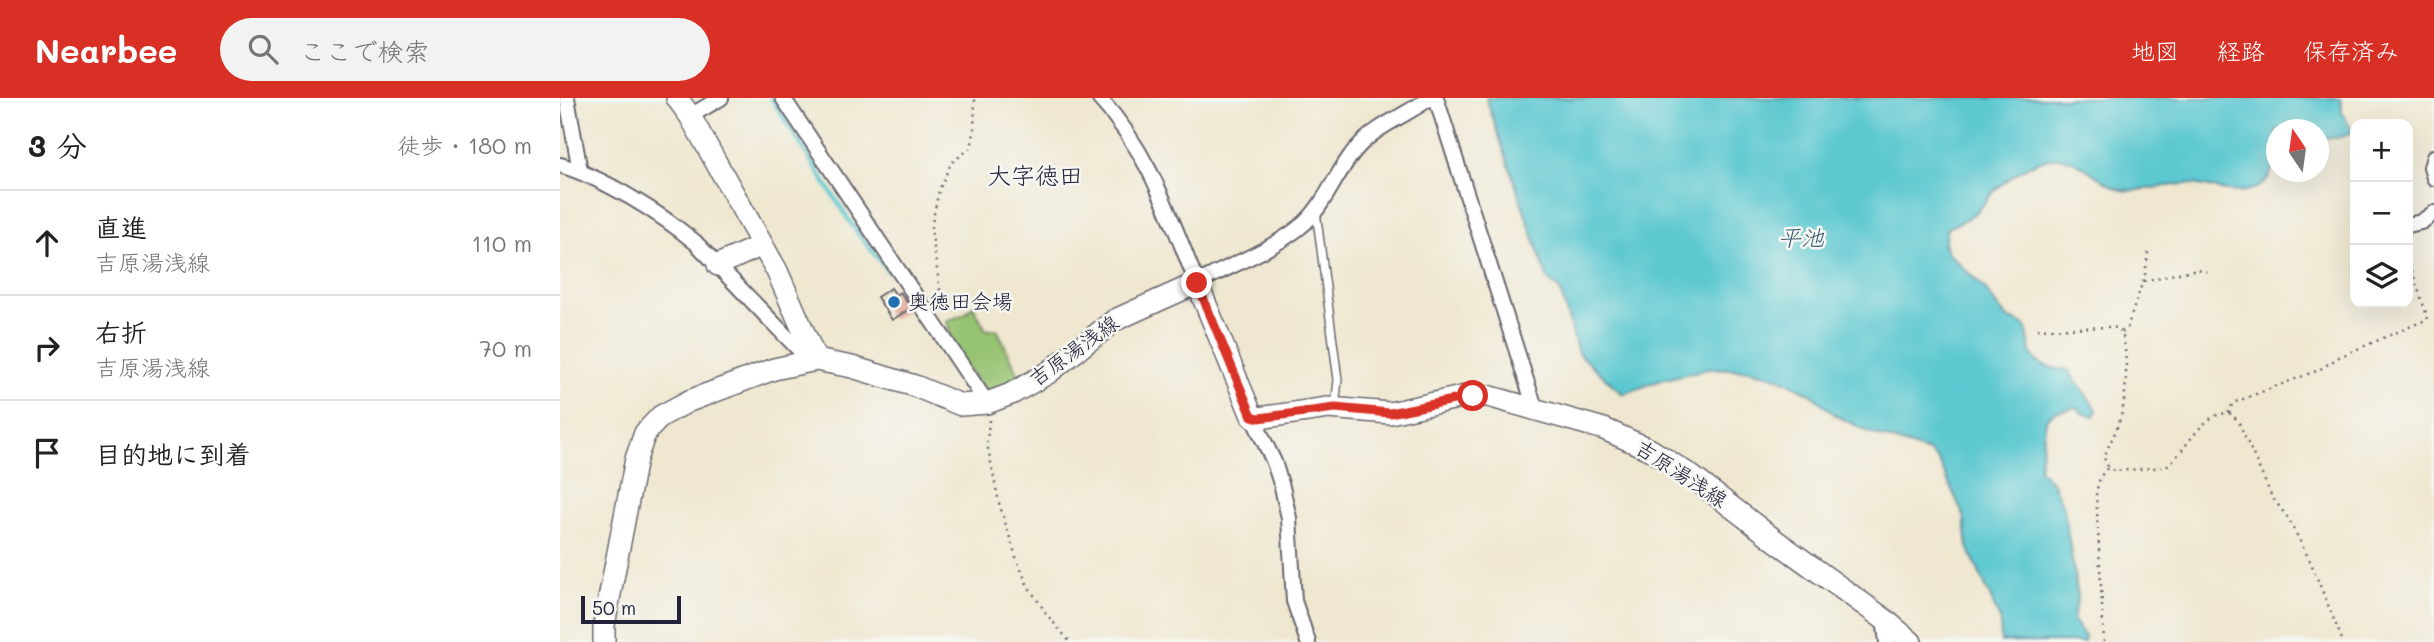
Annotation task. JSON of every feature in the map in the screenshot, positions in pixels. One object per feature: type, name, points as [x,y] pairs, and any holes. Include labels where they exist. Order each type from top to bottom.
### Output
[{"type":"main road","points":[[677,98],[690,116],[777,271],[813,360]]},
{"type":"main road","points":[[718,265],[762,245]]},
{"type":"main road","points":[[1197,283],[1252,416]]},
{"type":"main road","name":"吉原湯浅線","points":[[604,642],[604,625],[636,459],[645,433],[661,416],[689,401],[774,369],[813,360],[852,367],[915,386],[961,405],[991,402],[1048,373],[1115,320],[1197,283]]},
{"type":"main road","name":"吉原湯浅線","points":[[1252,416],[1259,418],[1335,408],[1390,413],[1480,395],[1499,397],[1604,429],[1651,450],[1690,475],[1911,642]]},
{"type":"street","points":[[567,98],[580,171]]},
{"type":"street","points":[[690,116],[721,98]]},
{"type":"street","points":[[783,98],[991,402]]},
{"type":"street","points":[[1099,98],[1123,124],[1157,184],[1197,283],[1301,226],[1316,210],[1361,143],[1381,126],[1430,98]]},
{"type":"street","points":[[1436,98],[1535,408]]},
{"type":"street","points":[[2434,157],[2431,167],[2434,178]]},
{"type":"street","points":[[560,165],[580,171],[681,230],[813,360]]},
{"type":"street","points":[[2413,224],[2434,213]]},
{"type":"street","points":[[1252,416],[1282,487],[1289,518],[1294,601],[1308,642]]},
{"type":"street","points":[[1884,619],[1887,642]]},
{"type":"lane","points":[[1316,210],[1338,380],[1335,408]]},
{"type":"path","points":[[944,320],[931,228],[939,190],[951,163],[971,148],[975,98]]},
{"type":"path","points":[[2122,333],[2127,328],[2143,281],[2148,252]]},
{"type":"path","points":[[2143,281],[2197,270],[2209,272]]},
{"type":"path","points":[[2228,413],[2233,403],[2319,370],[2339,357],[2428,319],[2413,274]]},
{"type":"path","points":[[2037,330],[2111,327],[2118,328],[2122,333],[2124,404],[2104,458],[2108,467],[2115,471],[2165,467],[2210,419],[2220,413],[2228,413],[2239,423],[2272,497],[2288,518],[2311,563],[2343,642]]},
{"type":"path","points":[[991,402],[986,443],[999,503],[1017,560],[1028,586],[1070,642]]},
{"type":"path","points":[[2104,642],[2096,493],[2100,477],[2108,467]]},
{"type":"green space","points":[[973,306],[986,330],[997,329],[1021,380],[986,394],[953,347],[947,321],[965,314]]},
{"type":"water","name":"平池","points":[[1486,98],[2341,98],[2342,113],[2350,127],[2350,133],[2329,138],[2329,119],[2266,119],[2266,180],[2254,189],[2243,191],[2227,191],[2191,184],[2122,190],[2077,163],[2057,157],[2046,159],[2010,178],[1992,193],[1975,213],[1947,228],[1944,244],[1948,253],[1985,289],[2008,318],[2026,326],[2035,359],[2046,366],[2068,370],[2097,410],[2094,416],[2083,414],[2077,407],[2054,412],[2046,420],[2039,469],[2053,484],[2064,509],[2078,597],[2073,619],[2085,637],[2084,642],[2001,642],[2000,619],[1968,547],[1964,516],[1939,461],[1929,452],[1871,433],[1835,415],[1811,394],[1780,378],[1750,370],[1711,368],[1661,380],[1623,394],[1578,353],[1560,290],[1548,280]]},
{"type":"building","name":"奥徳田会場","points":[[891,288],[896,295],[900,292],[911,308],[892,320],[877,297]]},
{"type":"waterway","points":[[771,98],[854,228],[889,272]]},
{"type":"place","name":"奥徳田会場","points":[[894,302]]},
{"type":"district","name":"大字徳田","points":[[1035,176]]},
{"type":"route","points":[[1197,283],[1252,416],[1259,418],[1335,408],[1390,413],[1473,396]]}]
